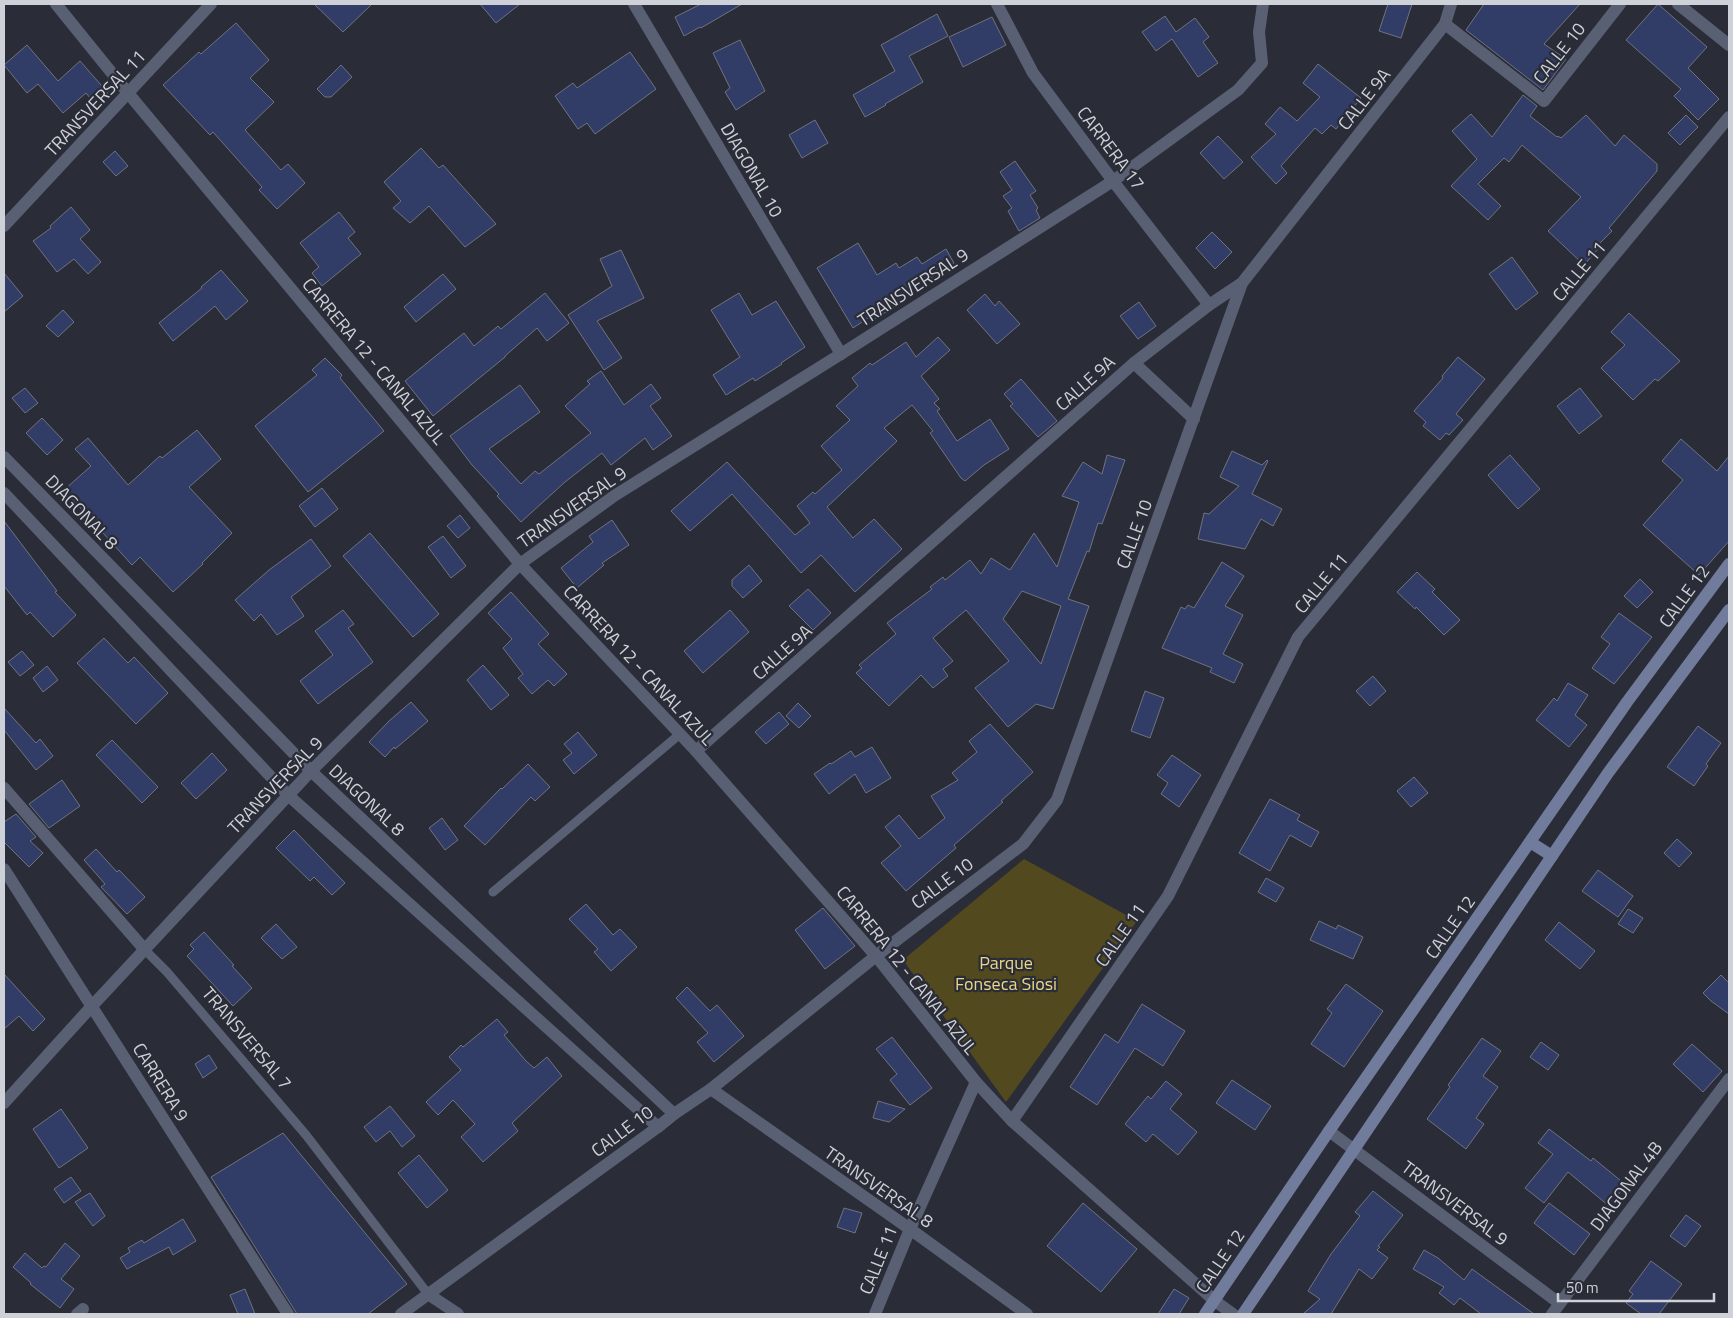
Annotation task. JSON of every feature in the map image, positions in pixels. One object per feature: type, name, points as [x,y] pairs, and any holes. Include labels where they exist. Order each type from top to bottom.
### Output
[{"type":"street","name":"CARRERA 12 - CANAL AZUL","points":[[56,4],[128,94],[520,564],[696,751],[876,956],[976,1082],[1012,1121],[1215,1301],[1233,1314]]},
{"type":"street","name":"TRANSVERSAL 11","points":[[4,226],[211,4]]},
{"type":"street","name":"DIAGONAL 10","points":[[634,4],[841,354]]},
{"type":"street","name":"CARRERA 17","points":[[997,4],[1033,73],[1113,181],[1209,305]]},
{"type":"street","name":"TRANSVERSAL 9","points":[[4,1103],[288,795],[520,564],[614,496],[1113,181],[1238,90],[1262,63],[1259,32],[1263,4]]},
{"type":"street","name":"CALLE 9A","points":[[696,751],[1134,363],[1209,305],[1242,283],[1444,24],[1451,4]]},
{"type":"street","name":"CALLE 10","points":[[1444,24],[1544,101],[1620,4]]},
{"type":"street","points":[[1678,4],[1729,45]]},
{"type":"street","name":"CALLE 11","points":[[1012,1121],[1168,896],[1298,637],[1727,123]]},
{"type":"street","name":"CALLE 10","points":[[401,1314],[674,1114],[711,1089],[876,956],[1022,844],[1057,800],[1242,283]]},
{"type":"street","points":[[1134,363],[1194,419]]},
{"type":"street","name":"DIAGONAL 8","points":[[4,457],[311,771],[674,1114]]},
{"type":"street","points":[[4,493],[288,795],[658,1127]]},
{"type":"street","name":"CALLE 12","points":[[1205,1314],[1627,702],[1729,564]]},
{"type":"street","points":[[1243,1314],[1356,1150],[1608,773],[1729,610]]},
{"type":"street","name":"TRANSVERSAL 7","points":[[4,788],[144,950]]},
{"type":"street","points":[[1530,842],[1552,856]]},
{"type":"street","name":"CARRERA 9","points":[[4,869],[288,1314]]},
{"type":"street","name":"DIAGONAL 4B","points":[[1552,1314],[1729,1079]]},
{"type":"street","name":"CALLE 11","points":[[875,1314],[910,1229],[976,1082]]},
{"type":"street","name":"TRANSVERSAL 8","points":[[711,1089],[1027,1314]]},
{"type":"street","name":"TRANSVERSAL 9","points":[[1330,1131],[1559,1303]]},
{"type":"street","name":"TRANSVERSAL 7","points":[[428,1294],[458,1314]]},
{"type":"lane","points":[[493,892],[680,734]]},
{"type":"lane","name":"TRANSVERSAL 7","points":[[144,950],[167,972],[306,1135],[428,1294]]},
{"type":"green space","name":"Parque Fonseca Siosi","points":[[1024,859],[1137,921],[1006,1102],[903,960]]},
{"type":"building","points":[[314,4],[372,4],[343,32]]},
{"type":"building","points":[[480,4],[520,4],[496,23]]},
{"type":"building","points":[[701,4],[742,4],[684,36],[675,17]]},
{"type":"building","points":[[1388,4],[1412,4],[1401,38],[1379,31]]},
{"type":"building","points":[[1484,4],[1580,4],[1544,44],[1566,59],[1543,90],[1466,30]]},
{"type":"building","points":[[1658,4],[1707,47],[1688,68],[1719,99],[1698,120],[1674,96],[1681,89],[1626,40]]},
{"type":"building","points":[[937,14],[948,36],[909,56],[923,82],[865,117],[853,95],[895,71],[881,45]]},
{"type":"building","points":[[1165,16],[1176,32],[1195,18],[1209,37],[1203,42],[1218,63],[1198,77],[1172,39],[1156,51],[1142,32]]},
{"type":"building","points":[[992,17],[1006,45],[963,67],[949,37]]},
{"type":"building","points":[[236,23],[269,60],[250,78],[274,102],[245,130],[281,170],[288,164],[305,183],[277,209],[259,190],[262,187],[213,132],[210,135],[163,85],[199,52],[201,54]]},
{"type":"building","points":[[740,40],[765,91],[736,110],[725,92],[730,88],[713,53]]},
{"type":"building","points":[[27,45],[58,81],[80,61],[108,93],[95,104],[86,93],[63,113],[38,84],[27,93],[4,65]]},
{"type":"building","points":[[630,52],[656,89],[595,134],[587,123],[578,129],[555,96],[573,83],[577,88]]},
{"type":"building","points":[[1318,64],[1361,98],[1336,129],[1331,125],[1322,134],[1315,128],[1281,166],[1287,173],[1276,184],[1251,157],[1276,134],[1265,124],[1280,107],[1297,121],[1320,97],[1303,83]]},
{"type":"building","points":[[341,65],[352,77],[331,97],[325,97],[317,89]]},
{"type":"building","points":[[1523,95],[1537,106],[1530,116],[1557,137],[1561,138],[1586,115],[1615,146],[1624,135],[1657,164],[1657,171],[1609,228],[1612,231],[1597,246],[1599,248],[1584,265],[1548,231],[1581,197],[1522,145],[1509,162],[1504,158],[1478,184],[1501,206],[1488,220],[1451,186],[1477,159],[1452,131],[1471,114],[1492,137]]},
{"type":"building","points":[[1686,115],[1698,127],[1680,145],[1668,133]]},
{"type":"building","points":[[815,120],[828,143],[802,158],[789,135]]},
{"type":"building","points":[[1218,136],[1243,162],[1224,179],[1200,153]]},
{"type":"building","points":[[421,148],[439,168],[443,165],[496,224],[465,247],[429,206],[410,223],[393,208],[401,201],[384,182]]},
{"type":"building","points":[[115,151],[128,166],[116,176],[103,162]]},
{"type":"building","points":[[1015,161],[1036,191],[1030,195],[1038,208],[1036,210],[1040,218],[1019,231],[1008,211],[1012,208],[1003,196],[1012,190],[1000,172]]},
{"type":"building","points":[[71,207],[90,230],[80,239],[101,262],[88,274],[74,259],[57,272],[33,241],[51,228],[50,226]]},
{"type":"building","points":[[339,212],[355,232],[348,238],[361,254],[322,286],[312,273],[319,267],[300,243]]},
{"type":"building","points":[[1212,232],[1232,252],[1215,269],[1196,248]]},
{"type":"building","points":[[858,243],[877,275],[896,263],[899,268],[917,257],[922,264],[946,249],[954,263],[899,298],[902,302],[873,320],[871,316],[853,328],[817,268]]},
{"type":"building","points":[[621,250],[644,298],[597,321],[622,358],[604,370],[568,315],[612,286],[600,259]]},
{"type":"building","points":[[1512,257],[1538,293],[1516,310],[1489,274]]},
{"type":"building","points":[[221,270],[248,301],[226,320],[215,306],[173,341],[159,323]]},
{"type":"building","points":[[4,273],[23,296],[4,312]]},
{"type":"building","points":[[443,274],[456,289],[416,322],[404,307]]},
{"type":"building","points":[[545,293],[569,323],[547,341],[537,328],[433,416],[405,381],[464,333],[474,346],[498,326],[501,329]]},
{"type":"building","points":[[739,293],[752,315],[776,301],[805,347],[755,381],[753,378],[726,395],[713,375],[740,357],[711,310]]},
{"type":"building","points":[[985,294],[995,306],[999,301],[1020,324],[997,344],[967,310]]},
{"type":"building","points":[[1139,302],[1156,326],[1138,339],[1120,316]]},
{"type":"building","points":[[63,310],[74,322],[58,337],[46,326]]},
{"type":"building","points":[[1629,313],[1680,361],[1658,381],[1655,379],[1633,400],[1601,368],[1625,345],[1611,332]]},
{"type":"building","points":[[938,337],[950,350],[921,376],[939,399],[934,403],[940,409],[937,411],[957,441],[990,419],[1009,449],[984,465],[965,481],[930,433],[933,431],[912,405],[884,428],[897,441],[827,507],[853,538],[874,519],[902,549],[855,592],[821,555],[801,573],[732,494],[690,531],[671,511],[727,462],[795,535],[810,523],[797,506],[813,492],[815,494],[842,470],[821,446],[850,420],[836,406],[858,386],[852,378],[870,363],[872,365],[906,342],[916,357]]},
{"type":"building","points":[[1458,357],[1485,379],[1456,414],[1463,420],[1449,435],[1446,433],[1440,440],[1423,426],[1426,422],[1414,411],[1443,378],[1442,376]]},
{"type":"building","points":[[325,358],[342,375],[340,378],[384,431],[308,492],[255,426],[317,375],[312,370]]},
{"type":"building","points":[[601,371],[624,405],[651,384],[661,398],[650,406],[672,436],[653,450],[645,438],[611,465],[602,453],[565,482],[521,522],[497,496],[499,494],[472,465],[450,436],[520,385],[540,412],[489,449],[521,484],[535,471],[539,474],[591,433],[565,406],[590,384],[587,381]]},
{"type":"building","points":[[1021,379],[1057,421],[1038,437],[1010,406],[1013,404],[1004,394]]},
{"type":"building","points":[[25,388],[38,403],[25,413],[12,398]]},
{"type":"building","points":[[1580,388],[1602,416],[1579,434],[1557,406]]},
{"type":"building","points":[[42,418],[63,440],[47,455],[26,433]]},
{"type":"building","points":[[197,430],[221,459],[189,487],[232,533],[173,592],[140,557],[132,565],[64,490],[91,466],[75,449],[88,438],[128,485],[160,456],[162,458]]},
{"type":"building","points":[[1681,439],[1717,471],[1729,456],[1729,541],[1699,575],[1643,525],[1683,480],[1662,461]]},
{"type":"building","points":[[1232,451],[1262,465],[1268,461],[1252,494],[1282,509],[1273,526],[1261,519],[1245,549],[1198,539],[1204,513],[1209,514],[1239,486],[1220,477]]},
{"type":"building","points":[[1107,455],[1125,460],[1102,524],[1098,523],[1089,552],[1087,551],[1068,599],[1089,606],[1053,709],[1036,704],[1008,727],[975,688],[1009,661],[966,610],[933,638],[953,661],[943,669],[948,676],[933,688],[921,675],[889,706],[856,673],[862,668],[859,665],[896,634],[887,623],[932,589],[930,587],[943,577],[945,580],[970,560],[981,574],[991,558],[1010,570],[1034,533],[1057,567],[1079,502],[1062,496],[1083,462],[1102,474]],"holes":[[[1022,591],[1061,606],[1041,664],[1003,619]]]},
{"type":"building","points":[[1510,455],[1540,489],[1518,509],[1488,475]]},
{"type":"building","points":[[322,488],[338,509],[315,527],[299,506]]},
{"type":"building","points":[[460,515],[470,528],[458,538],[447,526]]},
{"type":"building","points":[[612,520],[629,545],[602,563],[604,565],[577,588],[561,568],[593,542],[589,536]]},
{"type":"building","points":[[4,521],[57,591],[55,592],[76,615],[53,637],[30,612],[27,615],[4,586]]},
{"type":"building","points":[[370,533],[439,614],[413,637],[343,556]]},
{"type":"building","points":[[443,536],[466,566],[451,578],[428,547]]},
{"type":"building","points":[[311,539],[331,566],[291,597],[304,616],[277,635],[261,614],[254,621],[235,600],[269,570]]},
{"type":"building","points":[[1222,562],[1244,576],[1225,606],[1243,615],[1223,654],[1243,664],[1234,683],[1210,672],[1212,668],[1162,648],[1181,607],[1185,609],[1188,605],[1194,608]]},
{"type":"building","points":[[749,565],[762,581],[743,598],[732,586],[732,580]]},
{"type":"building","points":[[1417,572],[1435,589],[1432,592],[1460,620],[1444,635],[1416,607],[1415,609],[1397,592]]},
{"type":"building","points":[[1640,579],[1653,592],[1637,608],[1624,596]]},
{"type":"building","points":[[808,589],[831,613],[813,630],[789,606]]},
{"type":"building","points":[[511,592],[549,634],[538,644],[567,674],[554,686],[548,680],[532,694],[518,678],[523,674],[503,648],[512,639],[488,613]]},
{"type":"building","points":[[343,610],[354,624],[348,628],[373,662],[318,704],[300,681],[333,655],[315,631]]},
{"type":"building","points":[[730,610],[749,632],[703,673],[684,651]]},
{"type":"building","points":[[1619,613],[1652,637],[1614,684],[1592,668],[1610,644],[1601,637]]},
{"type":"building","points":[[104,638],[128,663],[134,657],[168,693],[136,724],[77,663]]},
{"type":"building","points":[[22,651],[34,665],[20,676],[8,662]]},
{"type":"building","points":[[483,665],[509,695],[491,710],[467,680]]},
{"type":"building","points":[[47,666],[58,680],[43,692],[33,678]]},
{"type":"building","points":[[1373,676],[1386,691],[1370,706],[1356,691]]},
{"type":"building","points":[[1568,683],[1588,695],[1575,715],[1587,725],[1569,747],[1536,720],[1554,698],[1557,701]]},
{"type":"building","points":[[1145,691],[1164,698],[1150,738],[1131,731]]},
{"type":"building","points":[[411,702],[428,721],[395,749],[394,747],[385,757],[369,742]]},
{"type":"building","points":[[798,703],[811,716],[799,728],[786,716]]},
{"type":"building","points":[[4,708],[36,743],[40,739],[53,756],[36,770],[4,730]]},
{"type":"building","points":[[779,712],[789,724],[766,744],[755,732]]},
{"type":"building","points":[[990,724],[1033,772],[1001,801],[1003,802],[954,845],[956,848],[906,891],[881,863],[901,846],[885,827],[899,815],[919,839],[945,818],[931,796],[958,780],[952,773],[977,752],[969,741]]},
{"type":"building","points":[[1698,726],[1721,743],[1706,764],[1708,766],[1694,786],[1667,767]]},
{"type":"building","points":[[578,732],[597,755],[574,774],[563,760],[572,753],[564,744]]},
{"type":"building","points":[[112,740],[158,787],[142,803],[96,755]]},
{"type":"building","points":[[872,747],[891,778],[866,793],[855,774],[829,794],[814,774],[851,751],[855,757]]},
{"type":"building","points":[[212,753],[227,770],[196,799],[181,783]]},
{"type":"building","points":[[1172,755],[1201,775],[1179,807],[1161,794],[1168,783],[1157,775]]},
{"type":"building","points":[[528,764],[550,787],[535,801],[531,797],[485,845],[464,826],[501,788]]},
{"type":"building","points":[[1414,777],[1428,793],[1411,807],[1397,791]]},
{"type":"building","points":[[62,780],[80,806],[49,828],[29,804]]},
{"type":"building","points":[[1270,799],[1300,815],[1297,820],[1319,832],[1311,847],[1290,835],[1270,871],[1239,853]]},
{"type":"building","points":[[16,814],[36,837],[30,841],[43,853],[29,867],[4,842],[4,822]]},
{"type":"building","points":[[442,818],[458,840],[445,850],[429,828]]},
{"type":"building","points":[[294,830],[345,883],[332,895],[314,877],[310,881],[276,848]]},
{"type":"building","points":[[1677,839],[1692,853],[1679,867],[1664,853]]},
{"type":"building","points":[[96,849],[117,872],[119,870],[145,897],[127,914],[101,887],[105,884],[84,860]]},
{"type":"building","points":[[1598,870],[1633,896],[1618,917],[1582,891]]},
{"type":"building","points":[[1266,878],[1284,888],[1276,902],[1258,892]]},
{"type":"building","points":[[586,904],[613,935],[620,929],[637,947],[611,971],[594,952],[598,949],[569,919]]},
{"type":"building","points":[[823,908],[855,946],[825,969],[795,930]]},
{"type":"building","points":[[1628,909],[1643,918],[1633,933],[1618,924]]},
{"type":"building","points":[[1319,921],[1336,929],[1338,925],[1363,937],[1353,959],[1310,940]]},
{"type":"building","points":[[1559,922],[1595,951],[1580,969],[1545,940]]},
{"type":"building","points":[[276,924],[297,947],[282,959],[261,938]]},
{"type":"building","points":[[204,932],[252,988],[233,1006],[187,956],[194,949],[190,945]]},
{"type":"building","points":[[4,974],[45,1019],[33,1031],[19,1016],[4,1029]]},
{"type":"building","points":[[1721,975],[1729,983],[1729,1014],[1703,993]]},
{"type":"building","points":[[1346,984],[1383,1011],[1344,1067],[1311,1044],[1332,1013],[1327,1009]]},
{"type":"building","points":[[687,987],[710,1011],[717,1005],[744,1036],[714,1062],[697,1042],[708,1033],[676,998]]},
{"type":"building","points":[[1142,1004],[1185,1031],[1163,1066],[1135,1048],[1097,1105],[1070,1087],[1105,1034],[1118,1043]]},
{"type":"building","points":[[497,1019],[508,1032],[504,1035],[526,1061],[534,1068],[547,1057],[562,1076],[512,1123],[518,1131],[483,1162],[461,1137],[475,1124],[453,1100],[438,1115],[426,1102],[461,1070],[449,1057],[461,1045],[463,1047]]},
{"type":"building","points":[[892,1037],[932,1088],[910,1105],[890,1080],[897,1074],[876,1049]]},
{"type":"building","points":[[1482,1038],[1501,1051],[1483,1076],[1498,1087],[1476,1118],[1484,1124],[1466,1149],[1427,1119],[1450,1087],[1448,1085]]},
{"type":"building","points":[[1541,1042],[1559,1055],[1548,1070],[1530,1057]]},
{"type":"building","points":[[1692,1044],[1722,1071],[1703,1092],[1673,1064]]},
{"type":"building","points":[[209,1055],[217,1068],[203,1078],[195,1064]]},
{"type":"building","points":[[1232,1080],[1271,1106],[1255,1130],[1216,1103]]},
{"type":"building","points":[[1166,1081],[1182,1094],[1170,1109],[1197,1132],[1178,1155],[1153,1134],[1146,1142],[1125,1124],[1148,1096],[1151,1099]]},
{"type":"building","points":[[878,1101],[905,1109],[889,1122],[873,1118]]},
{"type":"building","points":[[390,1106],[415,1136],[402,1147],[390,1131],[376,1142],[364,1127]]},
{"type":"building","points":[[61,1109],[88,1148],[59,1168],[33,1129]]},
{"type":"building","points":[[1549,1129],[1591,1161],[1593,1158],[1626,1185],[1609,1206],[1568,1172],[1544,1203],[1525,1188],[1553,1154],[1538,1143]]},
{"type":"building","points":[[283,1133],[407,1284],[368,1314],[297,1314],[211,1177]]},
{"type":"building","points":[[419,1155],[448,1190],[427,1208],[398,1173]]},
{"type":"building","points":[[71,1177],[81,1191],[64,1203],[54,1189]]},
{"type":"building","points":[[1373,1191],[1403,1215],[1378,1246],[1380,1247],[1377,1250],[1388,1258],[1372,1279],[1359,1269],[1331,1314],[1303,1314],[1320,1299],[1308,1291],[1331,1254],[1360,1216],[1355,1212]]},
{"type":"building","points":[[90,1193],[105,1216],[93,1226],[75,1202]]},
{"type":"building","points":[[1083,1203],[1137,1249],[1101,1292],[1047,1246]]},
{"type":"building","points":[[1549,1203],[1590,1234],[1574,1255],[1534,1223]]},
{"type":"building","points":[[844,1208],[862,1213],[855,1233],[837,1227]]},
{"type":"building","points":[[1686,1215],[1701,1226],[1685,1247],[1670,1236]]},
{"type":"building","points":[[183,1219],[196,1241],[173,1255],[169,1247],[127,1269],[120,1258],[130,1252],[128,1248],[142,1240],[144,1243]]},
{"type":"building","points":[[65,1243],[80,1256],[61,1279],[74,1289],[60,1308],[30,1284],[13,1267],[25,1253],[42,1268],[46,1267]]},
{"type":"building","points":[[1424,1250],[1438,1258],[1464,1280],[1472,1269],[1534,1314],[1481,1314],[1460,1298],[1454,1305],[1439,1293],[1444,1287],[1413,1269]]},
{"type":"building","points":[[1651,1261],[1682,1284],[1659,1314],[1641,1314],[1626,1303],[1633,1294],[1629,1291]]},
{"type":"building","points":[[245,1289],[255,1314],[238,1314],[230,1295]]},
{"type":"building","points":[[1174,1289],[1189,1298],[1179,1314],[1158,1314]]}]
